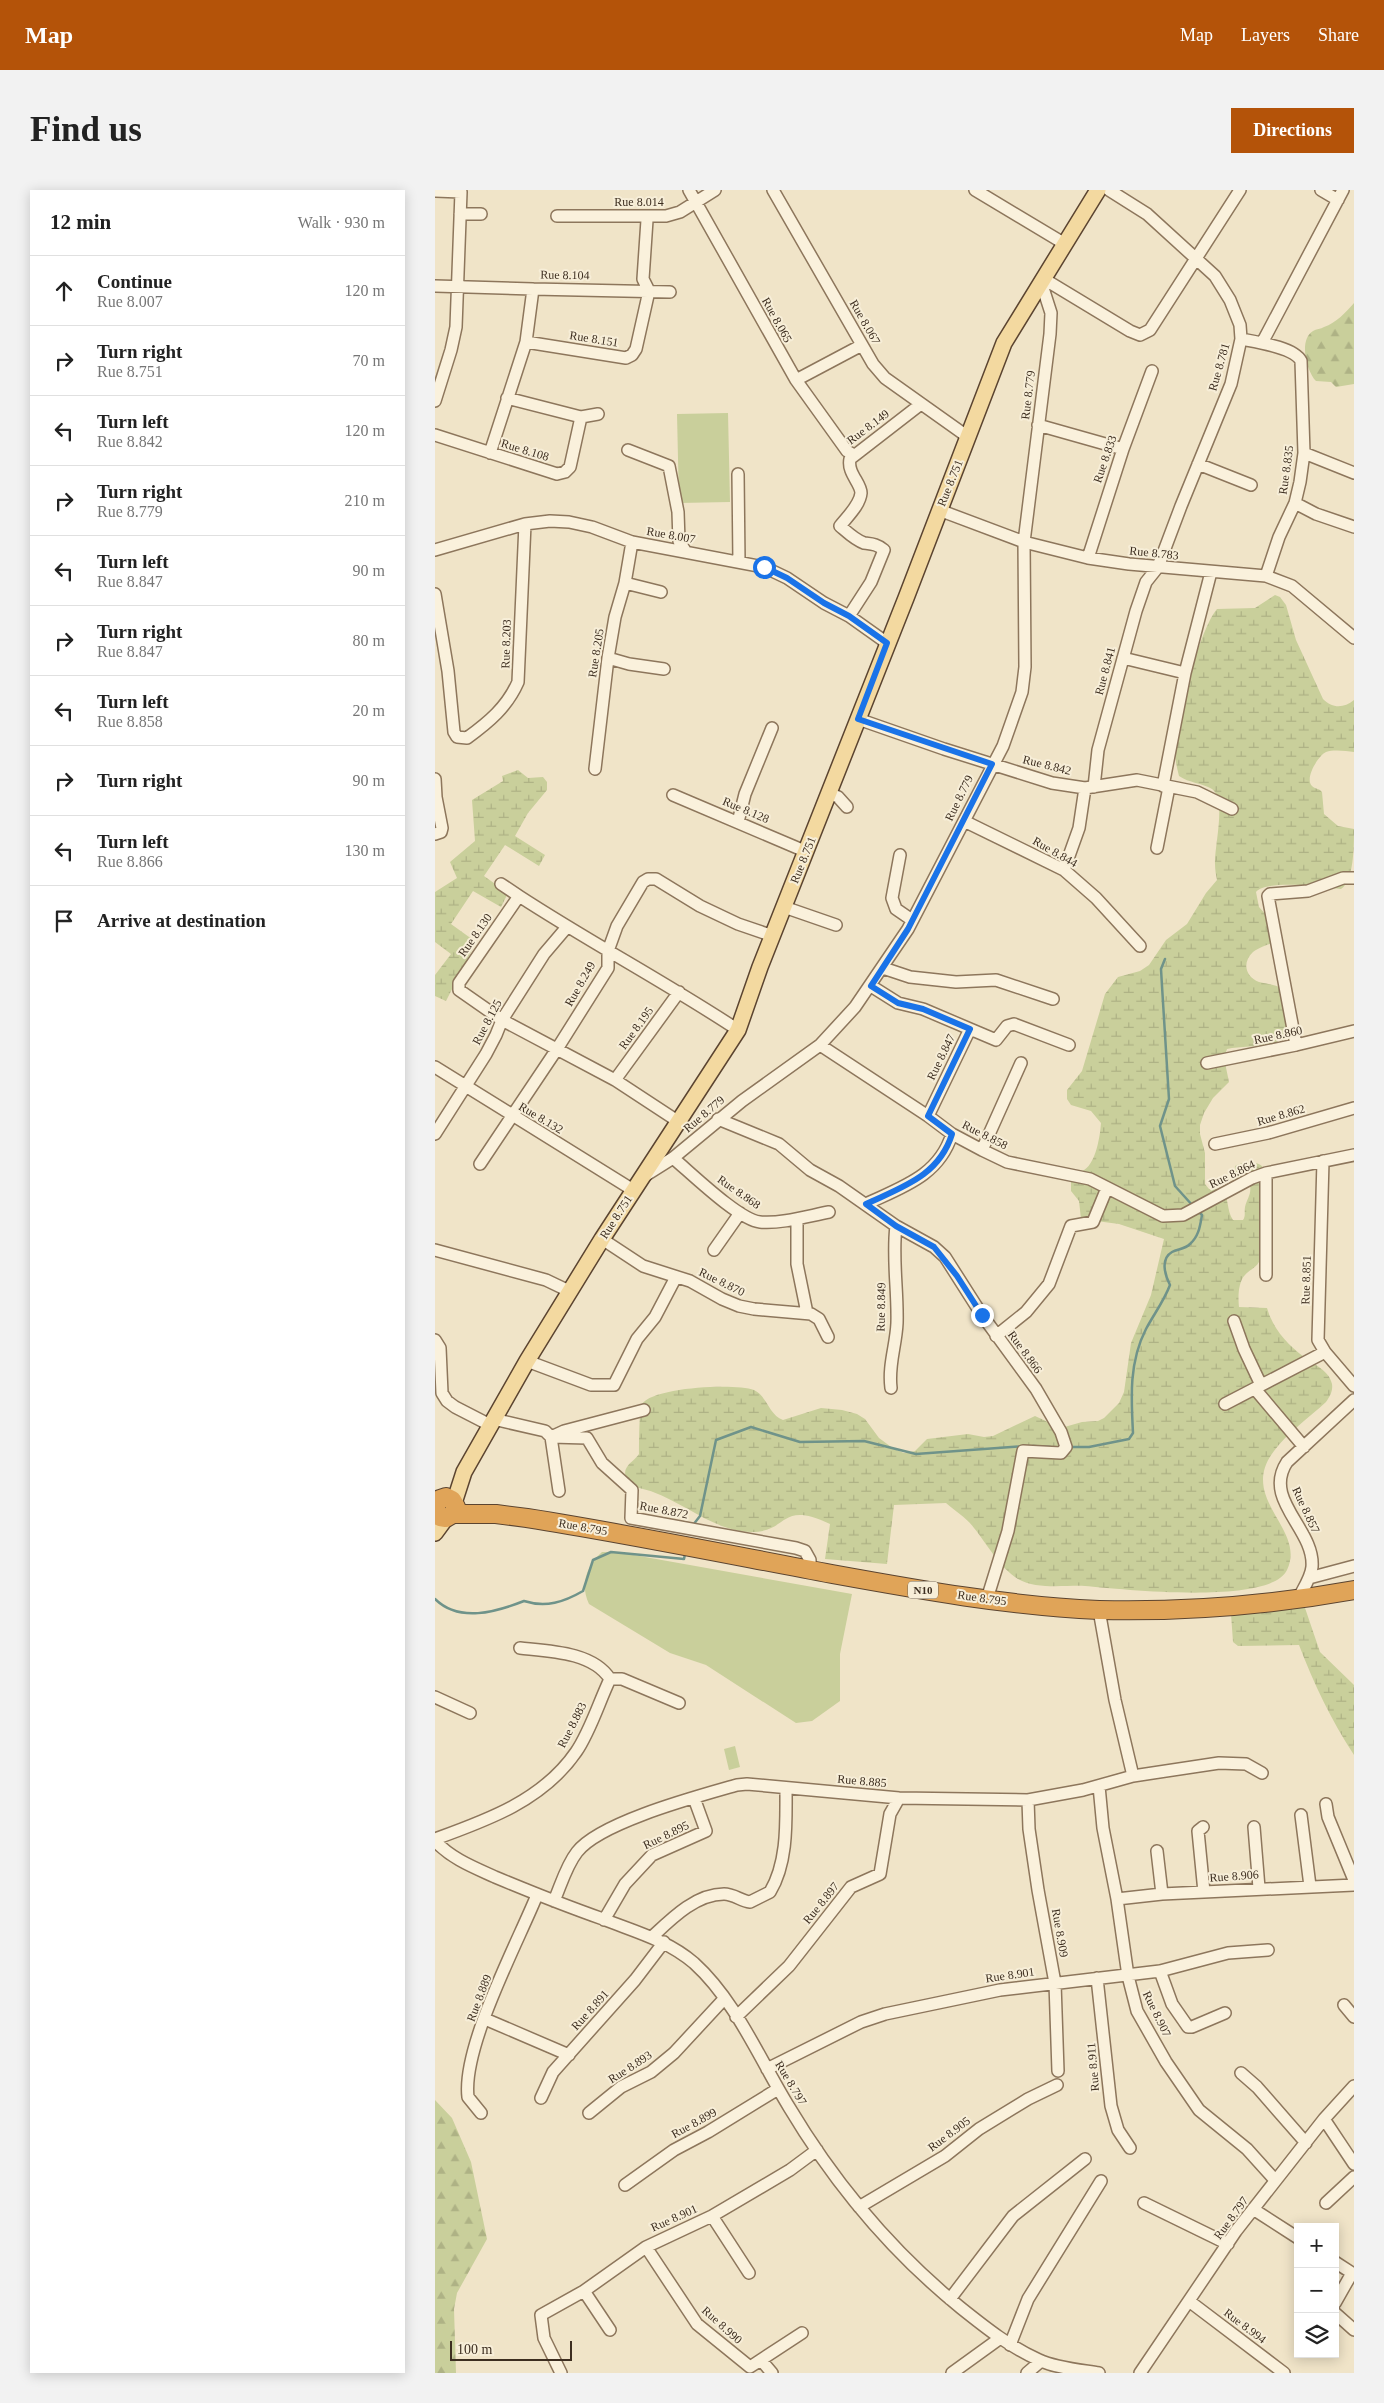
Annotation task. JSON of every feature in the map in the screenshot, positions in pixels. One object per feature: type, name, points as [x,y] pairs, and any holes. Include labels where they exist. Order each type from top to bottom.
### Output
[{"type":"highway","name":"Rue 8.795","points":[[441,1509],[496,1514],[575,1525],[810,1570],[987,1599],[1099,1610],[1167,1609],[1298,1599],[1354,1590]]},
{"type":"main road","name":"Rue 8.751","points":[[435,1533],[441,1509],[569,1291],[633,1190],[646,1175],[738,1030],[1004,343],[1098,190]]},
{"type":"street","name":"Rue 8.065","points":[[689,190],[796,380],[847,451],[854,454]]},
{"type":"street","name":"Rue 8.014","points":[[557,216],[673,215],[715,190]]},
{"type":"street","name":"Rue 8.067","points":[[773,190],[862,345],[885,378],[968,437]]},
{"type":"street","points":[[975,190],[1065,244]]},
{"type":"street","name":"Rue 8.781","points":[[1109,190],[1147,214],[1172,234],[1195,259],[1215,276],[1230,300],[1239,324],[1241,339],[1231,384],[1158,567]]},
{"type":"street","points":[[1043,282],[1130,332],[1140,335],[1149,330],[1240,190]]},
{"type":"street","points":[[1241,339],[1262,343],[1341,195],[1321,190]]},
{"type":"street","points":[[435,191],[462,191],[456,327],[435,401]]},
{"type":"street","points":[[460,214],[481,214]]},
{"type":"street","name":"Rue 8.151","points":[[526,342],[625,358],[631,355],[636,349],[649,291],[643,279],[647,220],[645,216]]},
{"type":"street","name":"Rue 8.779","points":[[646,1175],[673,1158],[718,1119],[835,1031],[871,986],[913,920],[1011,728],[1022,692],[1025,668],[1024,542],[1051,313],[1043,282]]},
{"type":"street","points":[[435,286],[533,288]]},
{"type":"street","name":"Rue 8.104","points":[[526,342],[533,288],[670,292]]},
{"type":"street","points":[[490,454],[526,342]]},
{"type":"street","name":"Rue 8.835","points":[[1262,343],[1292,352],[1301,361],[1304,453],[1295,503],[1279,536],[1266,576]]},
{"type":"street","points":[[796,380],[862,345]]},
{"type":"street","name":"Rue 8.833","points":[[1088,558],[1123,449],[1152,371]]},
{"type":"street","points":[[507,398],[581,417],[598,414]]},
{"type":"street","name":"Rue 8.149","points":[[849,616],[871,582],[884,550],[872,543],[857,539],[840,526],[859,502],[861,492],[850,467],[851,459],[854,454],[921,404]]},
{"type":"street","name":"Rue 8.108","points":[[435,435],[557,474],[565,472],[570,467],[581,417]]},
{"type":"street","points":[[1039,425],[1123,449]]},
{"type":"street","points":[[628,450],[669,466],[678,512],[679,541],[686,552]]},
{"type":"street","points":[[1304,453],[1354,473]]},
{"type":"street","points":[[1198,464],[1251,485]]},
{"type":"street","points":[[738,474],[739,562]]},
{"type":"street","points":[[1295,503],[1316,514],[1354,527]]},
{"type":"street","name":"Rue 8.783","points":[[939,510],[1024,542],[1088,558],[1158,567],[1266,576],[1292,586],[1354,638]]},
{"type":"street","name":"Rue 8.007","points":[[435,550],[525,524],[550,520],[569,522],[592,527],[632,542],[764,567],[787,578],[824,603],[849,616],[887,643]]},
{"type":"street","name":"Rue 8.203","points":[[435,594],[448,671],[454,732],[457,737],[467,738],[500,712],[513,695],[518,682],[525,524]]},
{"type":"street","name":"Rue 8.205","points":[[595,769],[608,658],[632,542]]},
{"type":"street","name":"Rue 8.841","points":[[1064,870],[1079,828],[1123,658],[1146,582],[1158,567]]},
{"type":"street","points":[[1157,848],[1185,674],[1211,572]]},
{"type":"street","points":[[625,583],[661,592]]},
{"type":"street","points":[[608,658],[629,664],[664,669]]},
{"type":"street","points":[[1123,658],[1185,674]]},
{"type":"street","name":"Rue 8.842","points":[[858,719],[1052,783],[1089,787],[1118,781],[1137,780],[1197,792],[1232,808]]},
{"type":"street","points":[[738,822],[745,794],[772,728]]},
{"type":"street","points":[[435,778],[436,797],[442,828],[441,832],[435,834]]},
{"type":"street","points":[[829,793],[838,797],[847,807]]},
{"type":"street","name":"Rue 8.128","points":[[673,795],[807,852]]},
{"type":"street","name":"Rue 8.844","points":[[964,821],[1064,870],[1096,898],[1140,946]]},
{"type":"street","points":[[900,855],[892,898],[896,909],[913,920]]},
{"type":"street","points":[[1296,1045],[1268,896],[1308,891],[1343,878],[1354,878]]},
{"type":"street","name":"Rue 8.249","points":[[480,1164],[557,1049],[607,968],[608,951],[617,926],[643,882],[648,879],[656,879],[700,906],[738,924],[773,936]]},
{"type":"street","points":[[501,884],[567,927],[679,992],[738,1030]]},
{"type":"street","name":"Rue 8.130","points":[[519,896],[458,986],[459,990],[502,1020],[615,1080],[679,1122]]},
{"type":"street","points":[[785,907],[836,925]]},
{"type":"street","name":"Rue 8.125","points":[[435,1134],[496,1035],[502,1020],[544,954],[567,927]]},
{"type":"street","points":[[883,968],[910,976],[955,982],[996,980],[1053,999]]},
{"type":"street","name":"Rue 8.847","points":[[871,986],[898,1003],[923,1009],[970,1029],[928,1116]]},
{"type":"street","name":"Rue 8.195","points":[[615,1080],[679,992]]},
{"type":"street","points":[[970,1029],[997,1040],[1007,1026],[1014,1024],[1069,1046]]},
{"type":"street","name":"Rue 8.860","points":[[1207,1063],[1354,1031]]},
{"type":"street","name":"Rue 8.858","points":[[820,1044],[952,1134],[982,1150],[1007,1162],[1090,1179],[1155,1213]]},
{"type":"street","points":[[982,1150],[1021,1063]]},
{"type":"street","name":"Rue 8.132","points":[[435,1067],[512,1117],[633,1190]]},
{"type":"street","name":"Rue 8.862","points":[[1215,1144],[1268,1133],[1354,1108]]},
{"type":"street","name":"Rue 8.866","points":[[718,1119],[779,1144],[810,1170],[866,1204],[896,1226],[934,1247],[945,1258],[1050,1412],[1066,1447],[1061,1453],[1023,1451],[1008,1531],[987,1599]]},
{"type":"street","points":[[866,1204],[924,1174],[941,1159],[952,1134]]},
{"type":"street","name":"Rue 8.864","points":[[1155,1213],[1163,1216],[1183,1215],[1232,1188],[1265,1173],[1354,1155]]},
{"type":"street","name":"Rue 8.868","points":[[673,1158],[740,1213],[754,1221],[797,1219],[829,1212]]},
{"type":"street","name":"Rue 8.851","points":[[1323,1161],[1318,1340],[1325,1352],[1354,1386]]},
{"type":"street","points":[[1265,1173],[1266,1275]]},
{"type":"street","points":[[997,1336],[1026,1312],[1049,1284],[1071,1226],[1093,1222],[1107,1188]]},
{"type":"street","points":[[714,1250],[740,1213]]},
{"type":"street","points":[[797,1219],[797,1264],[807,1313],[819,1319],[828,1337]]},
{"type":"street","name":"Rue 8.849","points":[[891,1388],[890,1367],[897,1324],[894,1256],[896,1226]]},
{"type":"street","name":"Rue 8.870","points":[[602,1239],[643,1266],[690,1281],[722,1299],[746,1308],[807,1313]]},
{"type":"street","points":[[435,1250],[546,1280],[569,1291]]},
{"type":"street","points":[[527,1361],[591,1385],[614,1386],[637,1339],[655,1317],[676,1277]]},
{"type":"street","points":[[1234,1321],[1258,1387],[1304,1448]]},
{"type":"street","name":"Rue 8.872","points":[[435,1340],[440,1348],[442,1393],[447,1400],[455,1407],[492,1422],[545,1431],[551,1437],[587,1438],[602,1463],[632,1490],[631,1518],[796,1548],[805,1551],[810,1560],[810,1570]]},
{"type":"street","points":[[1225,1404],[1325,1352]]},
{"type":"street","name":"Rue 8.857","points":[[1298,1599],[1309,1578],[1312,1567],[1311,1552],[1281,1495],[1279,1484],[1281,1470],[1287,1462],[1353,1404]]},
{"type":"street","points":[[559,1492],[551,1437],[644,1410]]},
{"type":"street","points":[[1309,1578],[1354,1566]]},
{"type":"street","points":[[1099,1610],[1115,1700],[1133,1776]]},
{"type":"street","points":[[520,1648],[585,1659],[604,1670],[609,1679],[622,1679],[679,1703]]},
{"type":"street","name":"Rue 8.883","points":[[435,1840],[483,1823],[503,1813],[558,1775],[577,1751],[609,1679]]},
{"type":"street","points":[[435,1697],[470,1713]]},
{"type":"street","name":"Rue 8.885","points":[[555,1901],[567,1869],[576,1853],[585,1843],[600,1833],[641,1816],[737,1785],[899,1798],[1029,1800],[1099,1786],[1133,1776],[1219,1763],[1247,1764],[1262,1773]]},
{"type":"street","name":"Rue 8.907","points":[[1099,1786],[1103,1828],[1117,1900],[1128,1976],[1137,2011],[1184,2091],[1199,2110],[1247,2150],[1275,2180]]},
{"type":"street","points":[[653,1936],[685,1908],[713,1895],[732,1895],[750,1902],[770,1892],[779,1868],[785,1836],[786,1788]]},
{"type":"street","name":"Rue 8.895","points":[[604,1920],[625,1884],[651,1855],[706,1831],[694,1798]]},
{"type":"street","name":"Rue 8.897","points":[[736,2017],[789,1966],[851,1887],[880,1874],[890,1814],[899,1798]]},
{"type":"street","name":"Rue 8.909","points":[[1029,1800],[1029,1829],[1055,1983],[1058,2071]]},
{"type":"street","points":[[1326,1804],[1328,1817],[1354,1880]]},
{"type":"street","points":[[1301,1815],[1310,1886]]},
{"type":"street","points":[[1203,1827],[1199,1831],[1204,1892]]},
{"type":"street","points":[[1254,1827],[1259,1888]]},
{"type":"street","name":"Rue 8.797","points":[[435,1840],[458,1860],[537,1895],[653,1936],[697,1966],[736,2017],[778,2089],[817,2150],[859,2207],[903,2256],[949,2299],[999,2339],[1041,2361],[1099,2373]]},
{"type":"street","points":[[1157,1851],[1162,1894]]},
{"type":"street","name":"Rue 8.906","points":[[1117,1900],[1162,1894],[1354,1885]]},
{"type":"street","name":"Rue 8.889","points":[[481,2113],[468,2097],[467,2090],[473,2057],[485,2019],[537,1895]]},
{"type":"street","name":"Rue 8.891","points":[[541,2098],[548,2080],[635,1980],[664,1942]]},
{"type":"street","name":"Rue 8.901","points":[[767,2069],[861,2022],[885,2014],[968,1995],[1097,1978],[1128,1976],[1160,1971],[1228,1954],[1268,1950]]},
{"type":"street","points":[[1160,1971],[1172,2004],[1188,2027],[1225,2013]]},
{"type":"street","name":"Rue 8.911","points":[[1097,1978],[1111,2106],[1119,2130],[1130,2148]]},
{"type":"street","name":"Rue 8.893","points":[[589,2112],[621,2087],[651,2072],[675,2053],[724,1999]]},
{"type":"street","points":[[1344,2005],[1354,2017]]},
{"type":"street","points":[[485,2019],[569,2055]]},
{"type":"street","points":[[1241,2073],[1257,2087],[1306,2143]]},
{"type":"street","name":"Rue 8.905","points":[[859,2207],[945,2156],[979,2128],[1028,2099],[1057,2085]]},
{"type":"street","name":"Rue 8.797","points":[[1140,2373],[1253,2209],[1324,2120],[1354,2086]]},
{"type":"street","name":"Rue 8.899","points":[[625,2185],[674,2150],[708,2132],[778,2089]]},
{"type":"street","points":[[1324,2120],[1354,2164]]},
{"type":"street","name":"Rue 8.901","points":[[561,2373],[544,2338],[541,2315],[584,2291],[646,2247],[712,2216],[790,2170],[817,2150]]},
{"type":"street","points":[[949,2299],[1013,2216],[1085,2159]]},
{"type":"street","points":[[1325,2203],[1354,2177]]},
{"type":"street","points":[[1011,2345],[1028,2299],[1101,2181]]},
{"type":"street","points":[[1144,2203],[1228,2244]]},
{"type":"street","points":[[1253,2209],[1294,2235]]},
{"type":"street","points":[[712,2216],[749,2274]]},
{"type":"street","name":"Rue 8.990","points":[[646,2247],[697,2324],[746,2370],[803,2333]]},
{"type":"street","points":[[1339,2265],[1353,2274],[1339,2297]]},
{"type":"street","points":[[584,2291],[609,2330]]},
{"type":"street","name":"Rue 8.994","points":[[1189,2301],[1284,2373]]},
{"type":"street","points":[[1339,2317],[1354,2330]]},
{"type":"street","points":[[952,2373],[999,2339]]},
{"type":"street","points":[[761,2360],[772,2373]]},
{"type":"street","points":[[1027,2373],[1041,2361]]},
{"type":"green space","points":[[1354,303],[1354,384],[1336,387],[1331,382],[1316,381],[1305,356],[1308,335],[1314,330],[1337,320]]},
{"type":"green space","points":[[728,413],[730,502],[679,503],[677,414]]},
{"type":"green space","points":[[1275,595],[1280,597],[1286,605],[1296,640],[1323,699],[1335,706],[1346,705],[1354,700],[1354,752],[1336,750],[1326,752],[1316,762],[1310,778],[1312,786],[1322,792],[1324,814],[1338,826],[1354,829],[1351,871],[1349,879],[1341,889],[1283,885],[1262,888],[1256,892],[1259,907],[1277,927],[1274,942],[1253,952],[1247,960],[1248,973],[1254,980],[1279,987],[1285,991],[1293,1001],[1296,1017],[1293,1028],[1287,1036],[1279,1041],[1259,1046],[1227,1049],[1224,1058],[1229,1082],[1213,1098],[1204,1113],[1200,1125],[1200,1134],[1205,1153],[1205,1184],[1209,1189],[1221,1189],[1227,1200],[1229,1212],[1233,1220],[1243,1220],[1250,1189],[1249,1182],[1234,1181],[1235,1166],[1251,1162],[1259,1164],[1265,1170],[1261,1257],[1256,1266],[1245,1275],[1241,1282],[1239,1307],[1267,1308],[1281,1336],[1308,1360],[1321,1368],[1328,1375],[1332,1384],[1331,1393],[1326,1402],[1279,1445],[1265,1468],[1263,1484],[1267,1499],[1288,1541],[1291,1555],[1287,1570],[1275,1581],[1253,1588],[1225,1592],[1160,1592],[1085,1586],[1034,1585],[1018,1579],[1005,1569],[971,1524],[946,1503],[894,1505],[887,1564],[825,1559],[830,1524],[814,1517],[793,1516],[764,1531],[739,1531],[714,1523],[665,1497],[632,1485],[625,1475],[625,1471],[639,1454],[642,1404],[649,1398],[677,1390],[730,1387],[754,1390],[762,1397],[774,1414],[783,1420],[821,1408],[857,1414],[865,1419],[879,1438],[894,1449],[904,1453],[915,1451],[927,1439],[968,1434],[984,1437],[993,1436],[1035,1416],[1061,1428],[1082,1422],[1098,1421],[1104,1418],[1119,1403],[1124,1392],[1131,1343],[1151,1295],[1164,1239],[1119,1224],[1081,1219],[1079,1201],[1071,1191],[1071,1179],[1078,1172],[1089,1166],[1098,1144],[1101,1123],[1091,1111],[1071,1105],[1067,1099],[1067,1090],[1082,1071],[1105,994],[1118,977],[1140,971],[1149,965],[1166,940],[1187,924],[1206,893],[1217,880],[1215,856],[1219,824],[1219,803],[1212,789],[1179,776],[1175,759],[1176,729],[1197,652],[1217,609],[1255,608]]},
{"type":"green space","points":[[518,770],[528,778],[543,777],[547,782],[547,790],[528,813],[515,836],[545,855],[539,866],[505,845],[484,876],[508,893],[501,907],[473,891],[451,924],[476,942],[446,1001],[435,996],[435,975],[451,954],[435,942],[435,892],[457,878],[450,862],[475,841],[472,800],[503,781],[502,776]]},
{"type":"green space","points":[[602,1552],[617,1552],[852,1594],[840,1654],[840,1701],[812,1721],[796,1723],[706,1665],[670,1653],[589,1604],[585,1590],[586,1576],[596,1557]]},
{"type":"green space","points":[[1304,1605],[1320,1652],[1354,1685],[1354,1755],[1323,1702],[1299,1645],[1238,1646],[1233,1642],[1231,1614]]},
{"type":"green space","points":[[735,1746],[740,1767],[729,1770],[724,1749]]},
{"type":"green space","points":[[435,2100],[452,2118],[471,2162],[487,2239],[457,2293],[454,2309],[456,2373],[435,2373]]},
{"type":"waterway","points":[[1165,959],[1161,969],[1169,1099],[1160,1126],[1175,1186],[1193,1206]]},
{"type":"waterway","points":[[1070,1447],[1089,1447],[1129,1439],[1133,1433],[1132,1380],[1140,1341],[1170,1285],[1165,1272],[1166,1259],[1172,1252],[1188,1246],[1193,1241],[1199,1231],[1202,1215],[1199,1212]]},
{"type":"waterway","points":[[693,1525],[700,1516],[716,1440],[751,1427],[800,1442],[864,1441],[916,1454],[1025,1446]]},
{"type":"waterway","points":[[1033,1446],[1050,1447]]},
{"type":"waterway","points":[[435,1599],[455,1611],[466,1613],[490,1612],[524,1601],[540,1604],[555,1603],[583,1591],[593,1560],[611,1552],[684,1559],[685,1554]]},
{"type":"route","points":[[764,567],[787,578],[824,603],[849,616],[887,643],[858,719],[944,750],[992,764],[908,929],[871,986],[906,1007],[923,1009],[970,1029],[928,1116],[952,1134],[941,1159],[920,1178],[866,1204],[896,1226],[934,1247],[945,1258],[982,1315]]}]
